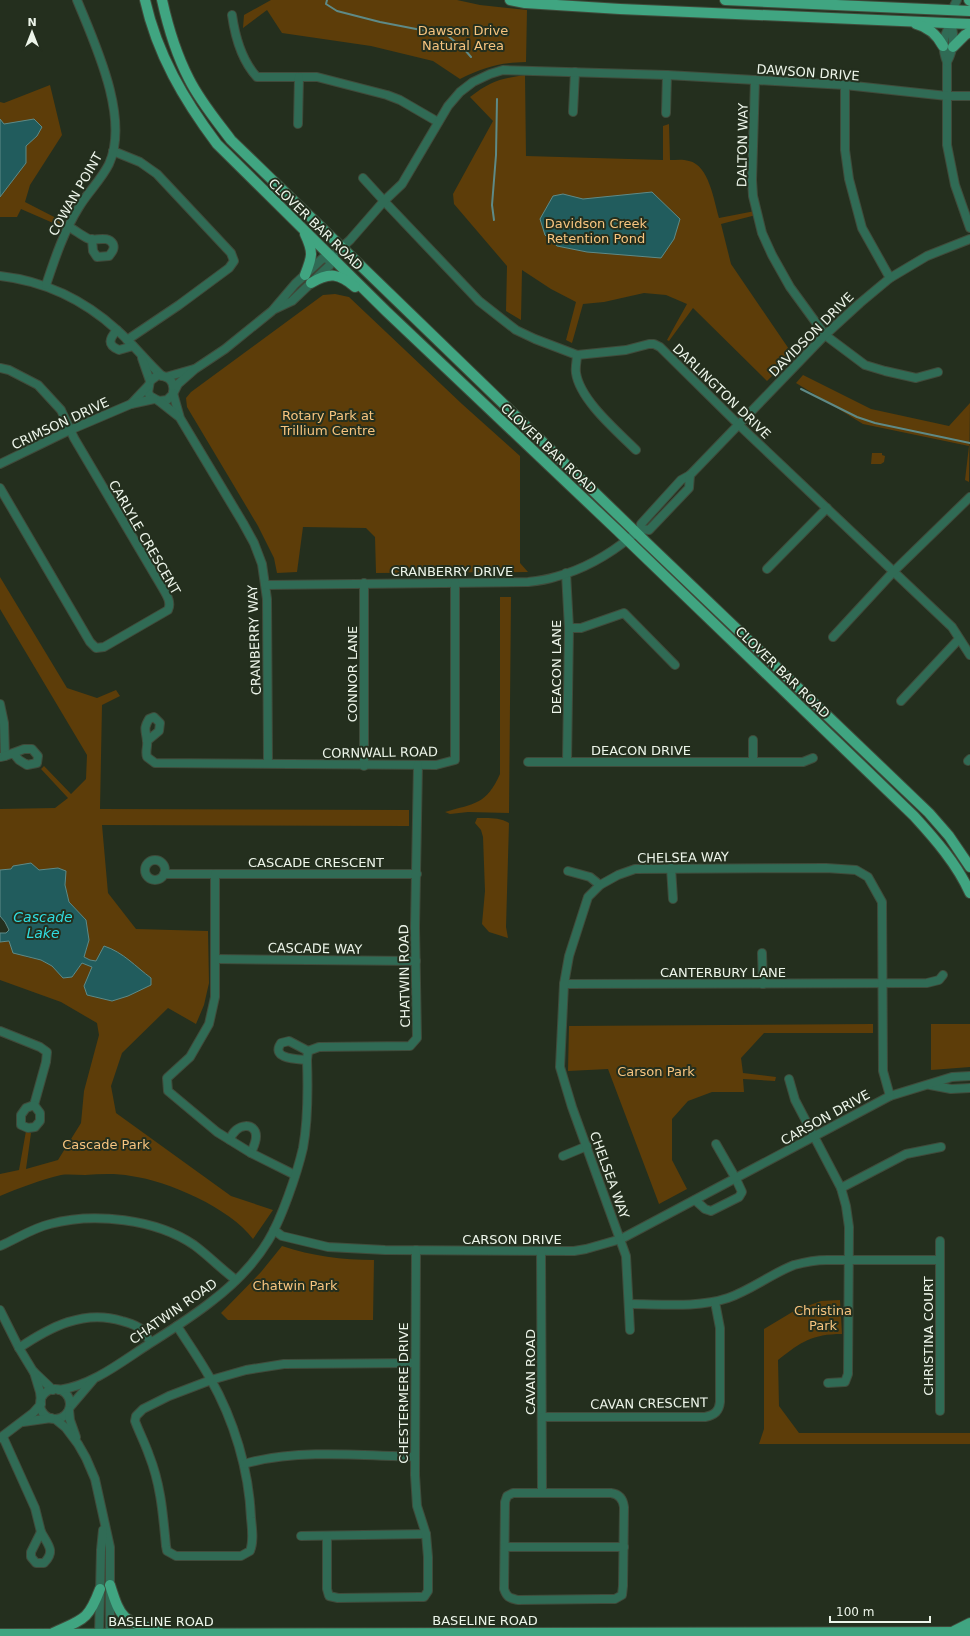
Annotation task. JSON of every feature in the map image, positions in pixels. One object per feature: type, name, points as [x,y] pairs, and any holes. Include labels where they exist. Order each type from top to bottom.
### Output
[{"type":"main road","name":"CLOVER BAR ROAD","points":[[145,0],[151,26],[163,57],[179,88],[200,122],[216,144],[386,312],[628,540],[914,816],[952,863],[970,893]]},
{"type":"main road","points":[[157,0],[167,25]]},
{"type":"main road","name":"CLOVER BAR ROAD","points":[[162,0],[167,25],[188,79],[207,109],[231,140],[639,531],[929,813],[949,836],[970,867]]},
{"type":"main road","points":[[166,0],[167,25]]},
{"type":"main road","points":[[510,0],[525,3],[620,9],[951,23],[969,18]]},
{"type":"main road","points":[[725,0],[919,9],[951,5],[969,18]]},
{"type":"main road","points":[[919,9],[931,0]]},
{"type":"main road","points":[[921,21],[940,16],[951,5]]},
{"type":"main road","points":[[919,9],[940,16],[951,23]]},
{"type":"main road","points":[[904,21],[928,29],[948,46],[970,32]]},
{"type":"main road","points":[[302,229],[311,245],[313,255],[308,279],[327,275],[343,278],[386,312]]},
{"type":"main road","points":[[110,1585],[122,1616],[134,1624],[171,1634]]},
{"type":"main road","points":[[50,1634],[87,1616],[93,1607],[100,1589]]},
{"type":"main road","points":[[951,1632],[970,1623]]},
{"type":"main road","name":"BASELINE ROAD","points":[[0,1634],[110,1635],[970,1632]]},
{"type":"street","name":"COWAN POINT","points":[[46,285],[62,238],[79,206],[96,185],[108,164],[113,151],[116,126],[112,98],[93,39],[77,0]]},
{"type":"street","points":[[951,5],[957,0]]},
{"type":"street","points":[[232,15],[234,29],[250,70],[256,77],[317,78],[387,95],[400,100],[438,122]]},
{"type":"street","points":[[951,23],[954,39],[948,46],[952,53],[947,62],[947,145],[954,185],[970,228]]},
{"type":"street","name":"DAWSON DRIVE","points":[[330,258],[350,240],[384,201],[402,184],[448,106],[460,92],[473,82],[503,70],[511,69],[667,75],[845,85],[947,96],[970,96]]},
{"type":"street","points":[[573,112],[575,72]]},
{"type":"street","points":[[666,113],[667,75]]},
{"type":"street","points":[[298,124],[299,77]]},
{"type":"street","name":"DALTON WAY","points":[[755,80],[752,180],[753,196],[762,233],[777,265],[790,287],[825,335],[866,365],[916,378],[938,372]]},
{"type":"street","points":[[845,85],[844,150],[849,179],[862,228],[890,278]]},
{"type":"street","points":[[113,151],[140,162],[157,174],[231,253],[234,261],[229,268],[179,305],[127,340]]},
{"type":"street","points":[[363,178],[384,201]]},
{"type":"street","name":"DARLINGTON DRIVE","points":[[384,201],[479,302],[516,330],[577,355],[626,350],[649,344],[654,344],[663,350],[739,425],[952,627],[970,655]]},
{"type":"street","points":[[69,227],[92,239]]},
{"type":"street","name":"DAVIDSON DRIVE","points":[[639,531],[649,530],[689,488],[690,475],[825,335],[860,303],[890,278],[927,256],[970,239]]},
{"type":"street","points":[[142,357],[149,384],[148,392],[157,400],[168,400],[178,384],[195,369],[225,349],[272,311],[292,301],[308,279],[330,265],[330,258]]},
{"type":"street","points":[[0,276],[46,285],[92,309],[117,330],[142,357],[171,381],[174,386],[173,393]]},
{"type":"street","points":[[117,330],[111,336],[112,347],[119,350],[133,346]]},
{"type":"street","points":[[577,355],[576,372],[583,393],[592,405],[636,450]]},
{"type":"street","points":[[0,368],[9,370],[38,385],[61,410],[70,430]]},
{"type":"street","points":[[149,384],[155,376],[164,376],[195,369]]},
{"type":"street","name":"CRIMSON DRIVE","points":[[131,404],[149,384]]},
{"type":"street","name":"CRANBERRY WAY","points":[[173,393],[180,418],[243,523],[254,543],[262,564],[266,585],[268,763]]},
{"type":"street","name":"CRIMSON DRIVE","points":[[0,464],[70,430],[131,404],[157,400]]},
{"type":"street","name":"CRANBERRY WAY","points":[[157,400],[180,418]]},
{"type":"street","name":"CARLYLE CRESCENT","points":[[0,488],[90,642],[96,648],[104,647],[168,610],[170,606],[169,601],[162,586],[70,430]]},
{"type":"street","points":[[833,636],[894,572],[970,497]]},
{"type":"street","points":[[767,569],[828,508]]},
{"type":"street","name":"CRANBERRY DRIVE","points":[[266,585],[528,582],[555,577],[586,565],[618,547],[639,531]]},
{"type":"street","name":"DEACON LANE","points":[[566,573],[569,628],[567,762]]},
{"type":"street","name":"CONNOR LANE","points":[[364,583],[364,766]]},
{"type":"street","name":"CORNWALL ROAD","points":[[147,741],[147,757],[156,763],[268,763],[364,766],[436,765],[455,760],[456,583]]},
{"type":"street","points":[[569,628],[581,628],[624,613],[675,665]]},
{"type":"street","points":[[901,702],[959,639]]},
{"type":"street","points":[[0,704],[4,723],[2,757],[14,754]]},
{"type":"street","points":[[753,740],[753,762]]},
{"type":"street","name":"DEACON DRIVE","points":[[528,762],[803,762],[813,758]]},
{"type":"street","name":"CHATWIN ROAD","points":[[56,1390],[73,1388],[95,1378],[177,1326],[213,1301],[236,1280],[258,1256],[274,1230],[295,1175],[303,1148],[306,1129],[308,1051],[319,1046],[410,1046],[417,1038],[416,961],[418,765]]},
{"type":"street","name":"CHELSEA WAY","points":[[630,1330],[630,1304],[626,1256],[572,1107],[560,1067],[564,984],[568,956],[588,897],[600,885],[635,868],[826,868],[856,870],[868,877],[882,902],[883,1071],[890,1096]]},
{"type":"street","points":[[671,868],[673,899]]},
{"type":"street","points":[[568,871],[590,877],[600,885]]},
{"type":"street","name":"CASCADE CRESCENT","points":[[164,874],[417,874]]},
{"type":"street","points":[[215,874],[216,997],[209,1024],[190,1057],[167,1078],[168,1091],[198,1117],[230,1140],[251,1153],[295,1175]]},
{"type":"street","points":[[762,953],[763,984]]},
{"type":"street","name":"CASCADE WAY","points":[[215,959],[416,961]]},
{"type":"street","name":"CANTERBURY LANE","points":[[564,984],[927,984],[939,980],[943,975]]},
{"type":"street","points":[[0,1031],[40,1047],[47,1052],[46,1062],[34,1105]]},
{"type":"street","points":[[307,1060],[284,1058],[278,1050],[281,1042],[289,1040],[308,1051]]},
{"type":"street","name":"CARSON DRIVE","points":[[274,1230],[282,1236],[328,1247],[385,1250],[541,1251],[586,1249],[621,1239],[890,1096],[952,1077],[970,1076]]},
{"type":"street","points":[[790,1079],[795,1100],[841,1188],[847,1217],[849,1260],[847,1378],[842,1383],[828,1384]]},
{"type":"street","name":"CARSON DRIVE","points":[[929,1085],[951,1088],[970,1088]]},
{"type":"street","points":[[230,1140],[234,1130],[241,1126],[249,1127],[255,1133],[256,1137],[251,1153]]},
{"type":"street","points":[[695,1200],[708,1211],[713,1211],[741,1195],[742,1189],[716,1144]]},
{"type":"street","points":[[563,1156],[587,1146]]},
{"type":"street","points":[[841,1188],[906,1154],[941,1147]]},
{"type":"street","points":[[0,1246],[49,1224],[81,1218],[107,1218],[143,1224],[179,1236],[194,1245],[236,1280]]},
{"type":"street","name":"CHRISTINA COURT","points":[[940,1241],[940,1411]]},
{"type":"street","name":"CHESTERMERE DRIVE","points":[[327,1536],[326,1588],[329,1596],[338,1598],[424,1597],[428,1591],[426,1534],[417,1506],[415,1457],[416,1250]]},
{"type":"street","name":"CAVAN ROAD","points":[[541,1251],[543,1417],[542,1493]]},
{"type":"street","name":"CHRISTINA COURT","points":[[630,1304],[702,1304],[715,1302],[736,1295],[786,1269],[799,1264],[827,1260],[940,1260]]},
{"type":"street","name":"CAVAN CRESCENT","points":[[543,1417],[705,1417],[715,1413],[719,1407],[720,1387],[720,1328],[715,1302]]},
{"type":"street","points":[[0,1310],[19,1348],[34,1371],[56,1390],[66,1394],[69,1398],[70,1420],[78,1444]]},
{"type":"street","points":[[19,1348],[36,1337],[72,1320],[93,1316],[111,1317],[130,1323],[141,1329],[151,1342]]},
{"type":"street","points":[[177,1326],[211,1380],[231,1424],[244,1464],[251,1505],[253,1540],[250,1551],[241,1556],[176,1556],[167,1551],[163,1506],[159,1486],[150,1456],[135,1421],[136,1416],[143,1409],[169,1396],[211,1380],[246,1370],[284,1364],[415,1362]]},
{"type":"street","points":[[34,1371],[44,1413],[66,1428],[86,1458],[94,1479],[110,1547],[110,1635]]},
{"type":"street","name":"CHATWIN ROAD","points":[[69,1409],[95,1378]]},
{"type":"street","points":[[41,1532],[32,1501],[2,1437],[33,1413],[41,1403],[45,1394],[56,1390]]},
{"type":"street","points":[[20,1423],[63,1417],[69,1409]]},
{"type":"street","points":[[244,1464],[258,1460],[286,1456],[345,1455],[415,1457]]},
{"type":"street","points":[[512,1493],[542,1493],[611,1493],[618,1495],[623,1503],[624,1547],[622,1595],[614,1599],[518,1600],[509,1598],[506,1595],[504,1589],[505,1502],[507,1496],[512,1493]]},
{"type":"street","points":[[99,1635],[101,1550],[104,1525]]},
{"type":"street","points":[[301,1536],[426,1534]]},
{"type":"street","points":[[505,1547],[624,1547]]},
{"type":"green space","name":"Dawson Drive Natural Area","points":[[271,0],[457,0],[480,5],[527,10],[526,62],[507,63],[492,66],[460,79],[433,61],[371,46],[282,33],[267,10],[243,28],[244,15]]},
{"type":"green space","name":"Davidson Creek Retention Pond","points":[[525,75],[526,156],[663,160],[663,126],[669,124],[670,160],[689,161],[696,164],[701,169],[710,185],[719,218],[755,211],[756,215],[721,224],[731,264],[793,355],[767,381],[693,308],[669,341],[667,340],[687,304],[666,295],[644,293],[604,302],[583,304],[572,343],[566,340],[576,302],[551,289],[522,270],[521,320],[506,311],[507,266],[454,204],[453,194],[493,121],[470,97],[490,84],[508,78]]},
{"type":"green space","points":[[50,85],[62,135],[30,185],[25,202],[60,220],[60,226],[21,209],[17,217],[0,217],[0,102],[4,103]]},
{"type":"green space","name":"Rotary Park at Trillium Centre","points":[[335,294],[349,297],[462,404],[520,456],[520,563],[528,572],[376,573],[375,537],[366,528],[303,527],[297,572],[277,573],[274,558],[258,526],[187,407],[186,398],[191,392],[323,295]]},
{"type":"green space","points":[[803,375],[871,409],[949,426],[970,403],[969,482],[965,480],[969,446],[863,424],[796,383]]},
{"type":"green space","points":[[872,453],[882,453],[882,455],[885,456],[884,462],[881,464],[871,464]]},
{"type":"green space","name":"Cascade Park","points":[[0,577],[67,688],[97,698],[116,690],[120,696],[102,705],[100,809],[409,810],[409,826],[102,825],[108,893],[136,929],[208,931],[209,983],[204,1005],[196,1024],[168,1008],[122,1053],[111,1086],[116,1113],[231,1196],[273,1210],[253,1239],[243,1228],[229,1217],[197,1198],[180,1190],[146,1179],[120,1174],[61,1175],[30,1184],[0,1196],[0,1174],[19,1170],[26,1131],[31,1133],[26,1169],[58,1160],[81,1123],[84,1091],[99,1035],[97,1023],[61,1002],[0,980],[0,942],[9,941],[26,957],[41,960],[52,966],[63,978],[72,977],[82,963],[92,967],[87,995],[112,1001],[151,978],[105,946],[96,961],[84,957],[89,940],[86,920],[69,902],[65,885],[66,871],[58,868],[39,870],[0,870],[0,809],[55,808],[68,798],[41,769],[44,766],[71,794],[86,779],[87,755],[0,609]]},
{"type":"green space","points":[[500,597],[511,597],[509,813],[468,812],[450,814],[445,812],[472,804],[484,797],[490,792],[500,774]]},
{"type":"green space","points":[[477,818],[497,819],[509,823],[506,927],[508,938],[489,932],[482,924],[485,891],[483,837],[481,830],[475,823]]},
{"type":"green space","name":"Carson Park","points":[[873,1024],[873,1033],[764,1033],[741,1058],[743,1073],[776,1077],[775,1081],[743,1079],[744,1092],[712,1092],[688,1101],[672,1119],[672,1160],[687,1189],[659,1204],[608,1069],[568,1071],[569,1026]]},
{"type":"green space","points":[[931,1024],[970,1024],[970,1067],[931,1070]]},
{"type":"green space","name":"Chatwin Park","points":[[282,1246],[327,1257],[374,1260],[373,1320],[228,1320],[221,1313],[261,1272]]},
{"type":"green space","name":"Christina Park","points":[[840,1300],[842,1334],[832,1334],[807,1340],[793,1348],[778,1360],[779,1406],[799,1433],[970,1433],[970,1444],[759,1444],[764,1429],[764,1329],[794,1311],[821,1301]]},
{"type":"water","points":[[0,119],[4,124],[34,119],[42,127],[37,136],[26,146],[26,163],[0,197]]},
{"type":"water","points":[[652,192],[680,219],[674,239],[661,258],[587,252],[557,246],[545,235],[540,219],[553,196],[563,194],[583,199]]},
{"type":"water","name":"Cascade Lake","points":[[31,863],[39,870],[58,868],[66,871],[65,885],[69,902],[86,920],[89,940],[84,957],[96,961],[104,946],[123,956],[151,978],[151,985],[128,996],[112,1001],[87,995],[84,986],[92,967],[82,963],[72,977],[63,978],[52,966],[41,960],[13,953],[9,941],[0,942],[0,933],[6,933],[9,930],[0,916],[0,870],[11,869],[13,866]]},
{"type":"waterway","points":[[327,0],[326,4],[337,11],[380,22],[447,35],[471,57]]},
{"type":"waterway","points":[[494,220],[492,205],[496,155],[497,99]]},
{"type":"waterway","points":[[801,389],[857,417],[875,423],[970,443]]}]
